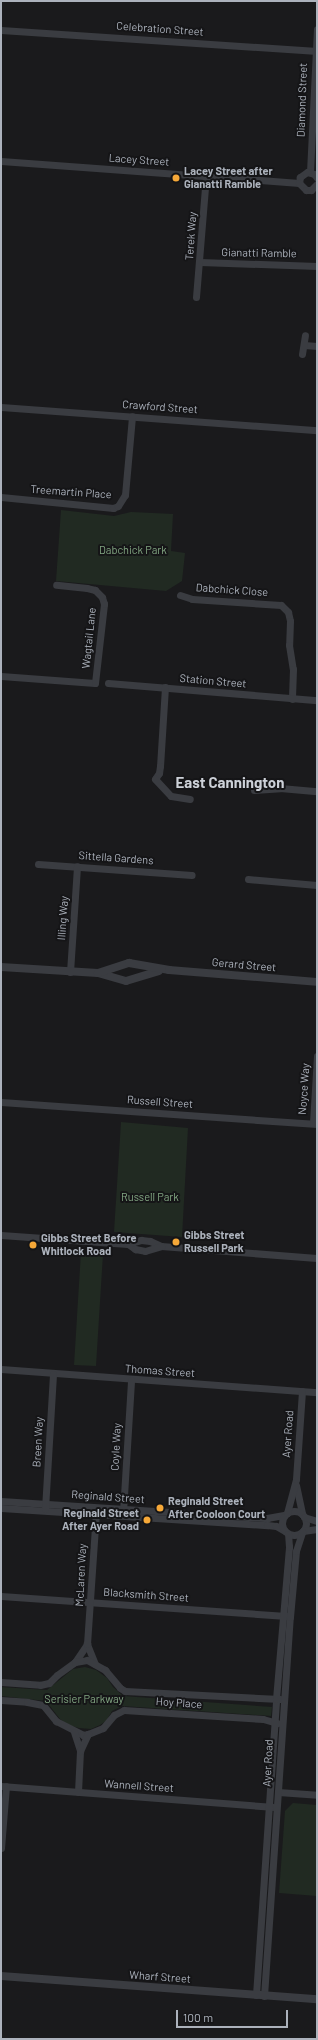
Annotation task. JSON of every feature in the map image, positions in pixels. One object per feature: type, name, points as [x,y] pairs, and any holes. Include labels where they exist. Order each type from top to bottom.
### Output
[{"type":"street","name":"Diamond Street","points":[[310,172],[317,29]]},
{"type":"street","name":"Celebration Street","points":[[1,30],[316,51]]},
{"type":"street","name":"Lacey Street","points":[[1,161],[299,183],[306,190],[311,190],[317,184]]},
{"type":"street","points":[[299,183],[300,177],[304,173],[310,172],[317,178]]},
{"type":"street","name":"Terek Way","points":[[196,297],[206,176]]},
{"type":"street","name":"Gianatti Ramble","points":[[200,262],[317,266]]},
{"type":"street","points":[[302,354],[305,335]]},
{"type":"street","points":[[304,345],[317,346]]},
{"type":"street","name":"Crawford Street","points":[[1,407],[317,430]]},
{"type":"street","name":"Treemartin Place","points":[[1,497],[113,508],[118,506],[125,495],[132,416]]},
{"type":"street","name":"Wagtail Lane","points":[[1,676],[95,683],[104,604],[102,597],[95,590],[87,588],[56,586]]},
{"type":"street","name":"Dabchick Close","points":[[180,595],[192,599],[281,605],[288,612],[290,621],[289,645],[294,669],[292,699]]},
{"type":"street","name":"Station Street","points":[[108,683],[317,700]]},
{"type":"street","points":[[165,687],[160,766],[159,773],[155,779],[171,796],[190,799]]},
{"type":"street","points":[[254,790],[280,788],[317,791]]},
{"type":"street","name":"Sittella Gardens","points":[[38,864],[192,875]]},
{"type":"street","name":"Illing Way","points":[[70,972],[77,866]]},
{"type":"street","points":[[248,879],[317,885]]},
{"type":"street","name":"Gerard Street","points":[[98,973],[129,963],[169,970],[317,982]]},
{"type":"street","name":"Gerard Street","points":[[1,967],[98,973],[129,981],[146,973],[169,970]]},
{"type":"street","name":"Noyce Way","points":[[315,1124],[317,1056]]},
{"type":"street","name":"Russell Street","points":[[1,1102],[315,1124]]},
{"type":"street","points":[[1,1235],[128,1244],[141,1240],[150,1241],[161,1246],[317,1258]]},
{"type":"street","points":[[128,1244],[135,1249],[144,1251],[161,1246]]},
{"type":"street","name":"Thomas Street","points":[[1,1370],[317,1392]]},
{"type":"street","name":"Breen Way","points":[[45,1508],[53,1374]]},
{"type":"street","name":"Coyle Way","points":[[123,1513],[131,1380]]},
{"type":"street","name":"Ayer Road","points":[[286,1514],[296,1479],[302,1391]]},
{"type":"street","name":"Ayer Road","points":[[296,1479],[303,1515]]},
{"type":"street","name":"Reginald Street","points":[[1,1501],[45,1508]]},
{"type":"street","name":"Reginald Street","points":[[1,1508],[45,1508],[96,1511],[267,1525],[276,1526],[286,1533]]},
{"type":"street","name":"McLaren Way","points":[[95,1664],[87,1644],[96,1511]]},
{"type":"street","points":[[317,1521],[295,1511],[286,1514],[282,1522],[286,1533],[295,1535],[302,1531],[317,1529]]},
{"type":"street","name":"Reginald Street","points":[[123,1513],[267,1518],[286,1514]]},
{"type":"street","points":[[302,1531],[306,1525],[303,1515]]},
{"type":"street","name":"Ayer Road","points":[[273,1807],[278,1792],[278,1723],[276,1699],[286,1616],[296,1551],[302,1531]]},
{"type":"street","name":"Ayer Road","points":[[260,1995],[278,1723],[283,1699],[289,1547],[286,1533]]},
{"type":"street","name":"Blacksmith Street","points":[[1,1596],[286,1616]]},
{"type":"street","name":"McLaren Way","points":[[75,1662],[87,1644]]},
{"type":"street","points":[[1,1682],[40,1685],[49,1683],[75,1662],[87,1660],[105,1670],[120,1688],[125,1691],[283,1699]]},
{"type":"street","points":[[1,1700],[42,1705],[56,1722],[74,1732],[85,1735],[80,1751],[78,1792]]},
{"type":"street","name":"Hoy Place","points":[[85,1735],[103,1728],[114,1715],[124,1710],[262,1719],[278,1723]]},
{"type":"street","points":[[74,1732],[80,1751]]},
{"type":"street","points":[[1,1848],[3,1786]]},
{"type":"street","name":"Wannell Street","points":[[3,1786],[273,1807]]},
{"type":"street","points":[[278,1792],[317,1795]]},
{"type":"street","name":"Wharf Street","points":[[1,1976],[317,1999]]},
{"type":"green space","name":"Dabchick Park","points":[[61,510],[114,516],[131,512],[173,514],[171,551],[185,553],[182,581],[166,591],[56,581]]},
{"type":"green space","name":"Russell Park","points":[[121,1122],[188,1128],[182,1237],[114,1232]]},
{"type":"green space","points":[[81,1252],[103,1254],[96,1366],[74,1365]]},
{"type":"green space","name":"Serisier Parkway","points":[[85,1667],[96,1670],[107,1678],[113,1687],[123,1696],[272,1707],[271,1716],[122,1706],[112,1711],[106,1721],[91,1729],[68,1725],[60,1719],[46,1701],[1,1696],[1,1687],[47,1690],[73,1669]]},
{"type":"green space","points":[[293,1803],[317,1805],[317,1896],[279,1893],[285,1811]]},
{"type":"place","name":"Lacey Street after Gianatti Ramble","points":[[176,178]]},
{"type":"place","name":"Gibbs Street Russell Park","points":[[176,1242]]},
{"type":"place","name":"Gibbs Street Before Whitlock Road","points":[[33,1245]]},
{"type":"place","name":"Reginald Street After Cooloon Court","points":[[160,1508]]},
{"type":"place","name":"Reginald Street After Ayer Road","points":[[147,1520]]},
{"type":"district","name":"East Cannington","points":[[230,783]]}]
